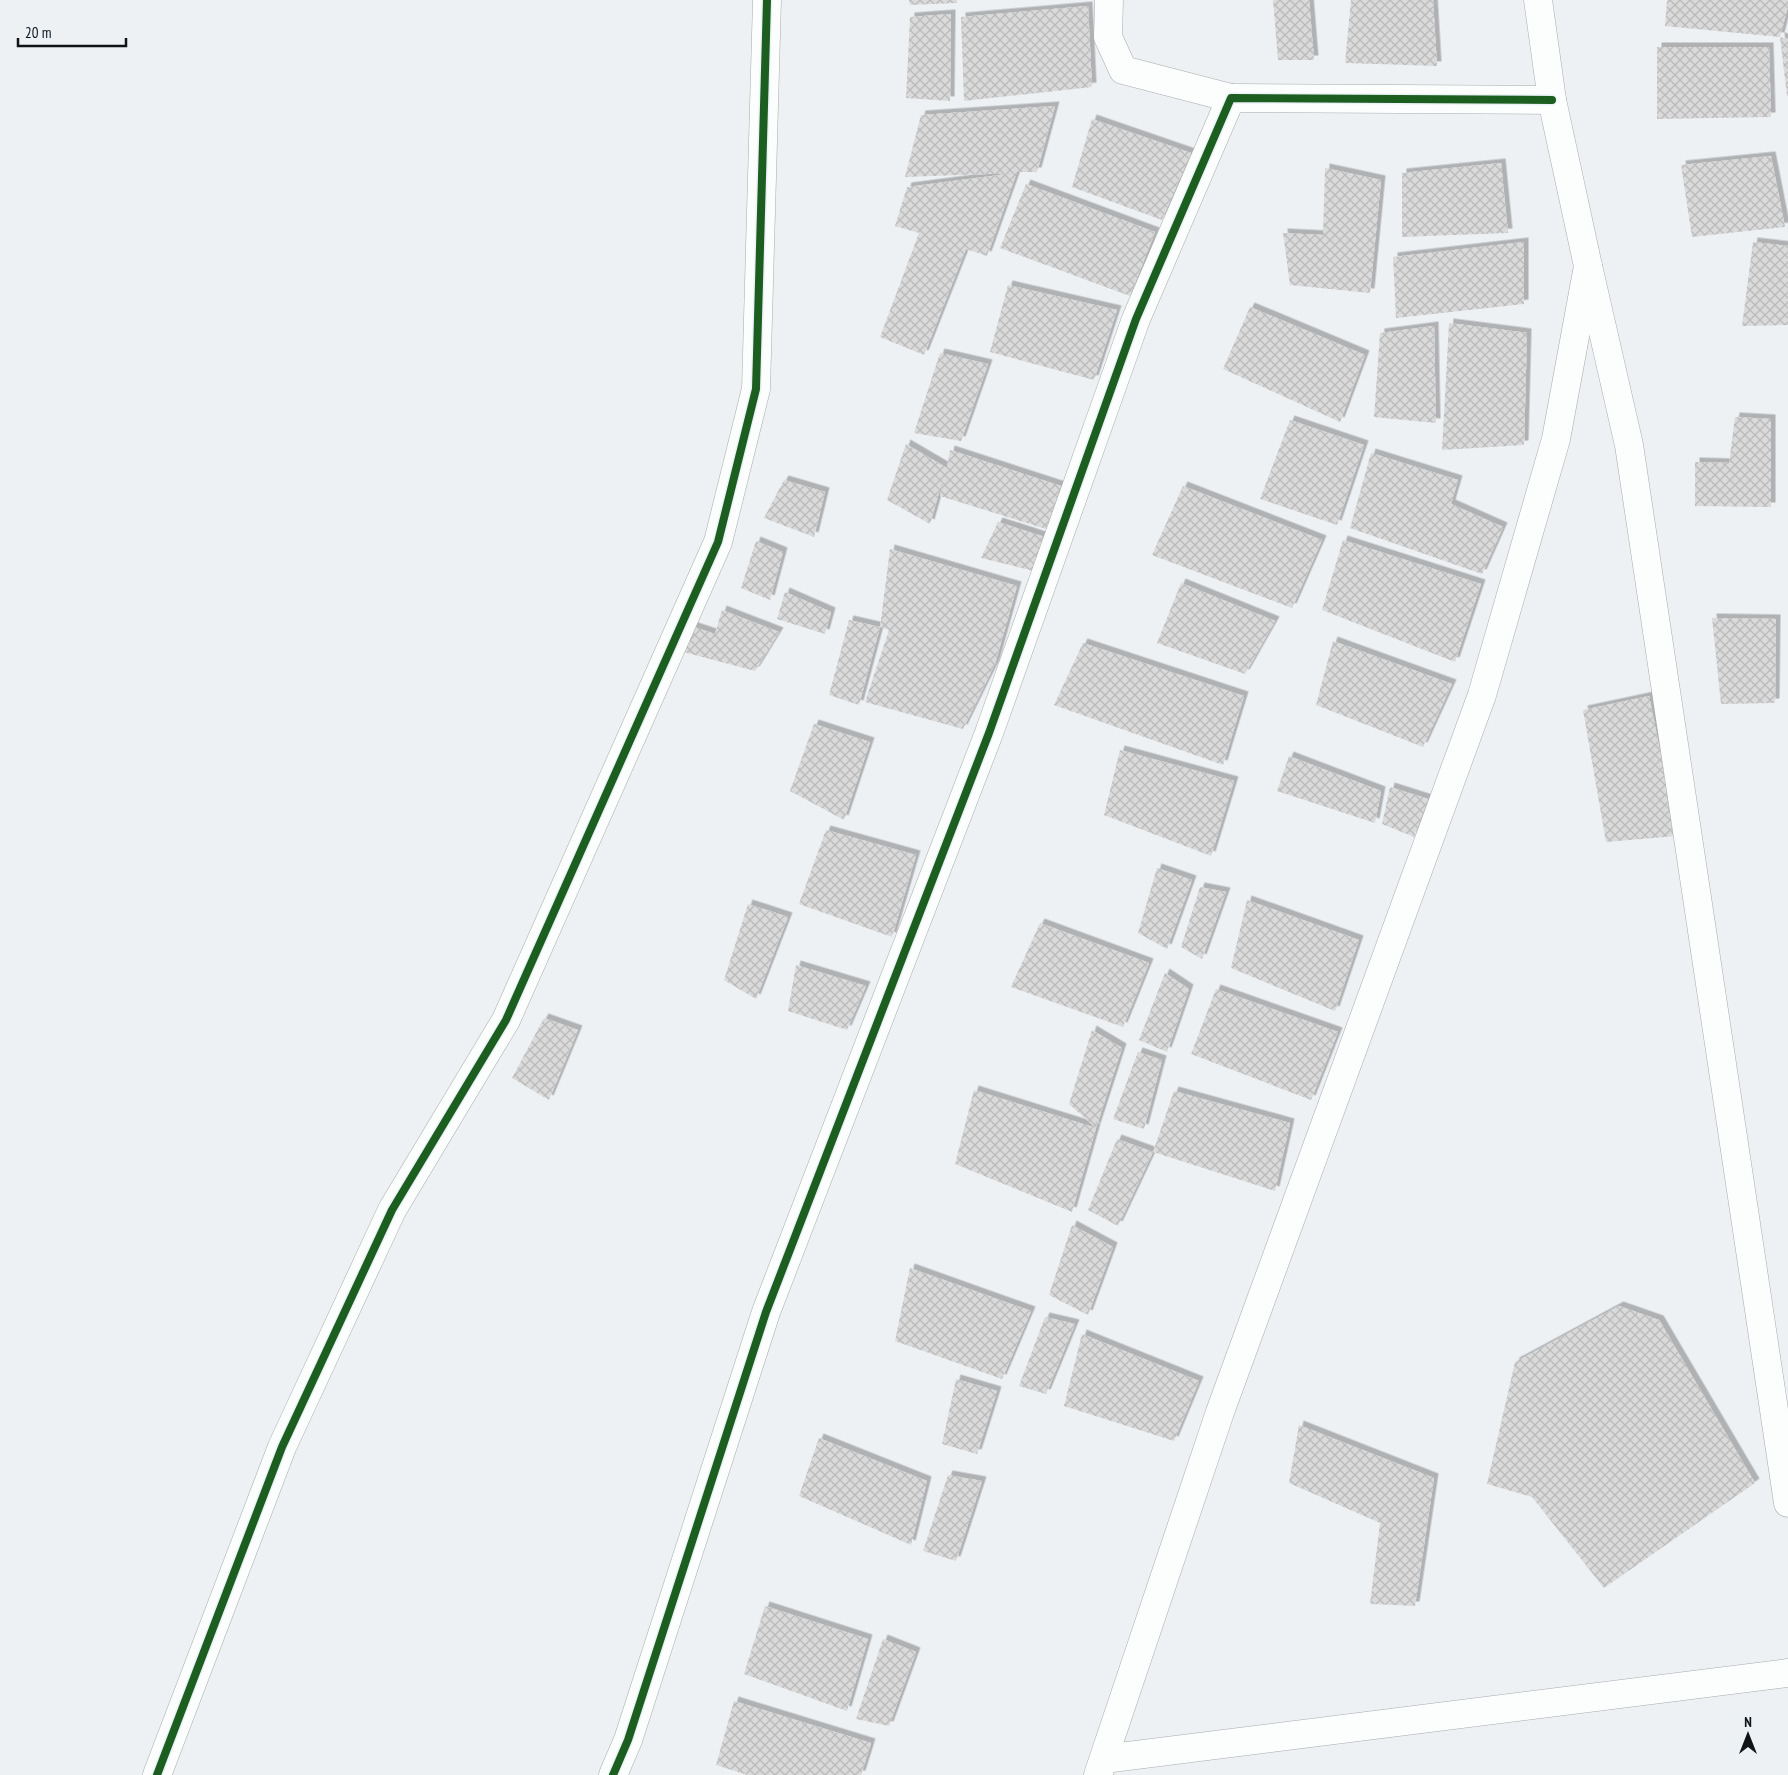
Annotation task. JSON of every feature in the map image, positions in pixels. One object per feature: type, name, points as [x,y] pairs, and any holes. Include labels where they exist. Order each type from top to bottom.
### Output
[{"type":"street","points":[[157,1775],[282,1447],[392,1210],[506,1020],[718,542],[756,389],[767,0]]},
{"type":"street","points":[[1109,0],[1108,37],[1123,70],[1231,98],[1552,100]]},
{"type":"street","points":[[1538,0],[1552,100],[1629,445],[1788,1503]]},
{"type":"street","points":[[613,1775],[628,1740],[766,1312],[989,734],[1136,319],[1231,98]]},
{"type":"street","points":[[1588,266],[1556,439],[1482,695],[1220,1412],[1101,1767],[1788,1673]]},
{"type":"building","points":[[909,0],[957,0],[957,3],[910,5]]},
{"type":"building","points":[[1273,0],[1309,0],[1314,60],[1278,60]]},
{"type":"building","points":[[1351,0],[1433,0],[1437,66],[1345,63]]},
{"type":"building","points":[[1667,0],[1788,0],[1788,6],[1780,37],[1665,26]]},
{"type":"building","points":[[1088,6],[1092,87],[964,101],[961,17]]},
{"type":"building","points":[[951,14],[950,101],[906,98],[910,17]]},
{"type":"building","points":[[1780,37],[1788,39],[1788,96],[1787,96]]},
{"type":"building","points":[[1657,47],[1769,47],[1771,117],[1657,119]]},
{"type":"building","points":[[1055,106],[1037,172],[1017,172],[987,256],[966,249],[924,355],[880,337],[919,233],[895,226],[907,187],[1015,173],[905,177],[921,115]]},
{"type":"building","points":[[1092,119],[1191,153],[1162,220],[1072,187]]},
{"type":"building","points":[[1771,156],[1785,227],[1692,237],[1681,165]]},
{"type":"building","points":[[1501,163],[1508,233],[1402,237],[1402,173]]},
{"type":"building","points":[[1325,168],[1381,180],[1370,293],[1290,285],[1283,233],[1323,235]]},
{"type":"building","points":[[1026,184],[1155,232],[1130,296],[1000,248]]},
{"type":"building","points":[[1524,242],[1524,304],[1396,318],[1393,257]]},
{"type":"building","points":[[1753,242],[1788,246],[1788,325],[1742,326]]},
{"type":"building","points":[[1008,285],[1117,310],[1094,380],[990,352]]},
{"type":"building","points":[[1250,307],[1365,355],[1340,422],[1223,369]]},
{"type":"building","points":[[1449,323],[1527,333],[1524,445],[1442,450]]},
{"type":"building","points":[[1434,326],[1436,423],[1374,417],[1380,333]]},
{"type":"building","points":[[940,353],[988,364],[961,441],[914,433]]},
{"type":"building","points":[[1735,417],[1771,419],[1771,507],[1695,506],[1695,462],[1729,463]]},
{"type":"building","points":[[1290,420],[1364,445],[1337,525],[1260,499]]},
{"type":"building","points":[[906,444],[947,468],[950,450],[1061,486],[1046,529],[940,496],[944,475],[930,524],[887,500]]},
{"type":"building","points":[[1371,453],[1458,480],[1451,504],[1503,527],[1482,574],[1350,528]]},
{"type":"building","points":[[784,480],[825,492],[814,537],[764,518]]},
{"type":"building","points":[[1183,486],[1322,540],[1292,608],[1152,555]]},
{"type":"building","points":[[998,522],[1057,541],[1046,574],[981,558]]},
{"type":"building","points":[[1343,540],[1481,584],[1455,662],[1322,610]]},
{"type":"building","points":[[756,541],[783,552],[770,600],[741,588]]},
{"type":"building","points":[[890,549],[1017,586],[995,664],[963,729],[865,702],[889,630],[880,627]]},
{"type":"building","points":[[1181,583],[1275,621],[1245,674],[1157,643]]},
{"type":"building","points":[[785,592],[831,612],[825,634],[777,619]]},
{"type":"building","points":[[722,610],[779,632],[755,671],[676,650],[682,623],[715,634]]},
{"type":"building","points":[[1712,618],[1776,619],[1775,703],[1721,704]]},
{"type":"building","points":[[849,620],[880,627],[859,705],[829,695]]},
{"type":"building","points":[[1333,641],[1452,684],[1423,747],[1316,705]]},
{"type":"building","points":[[1083,643],[1244,696],[1223,765],[1054,705]]},
{"type":"building","points":[[1649,696],[1677,836],[1606,842],[1583,710]]},
{"type":"building","points":[[814,724],[870,742],[844,820],[790,791]]},
{"type":"building","points":[[1120,750],[1234,781],[1211,856],[1104,815]]},
{"type":"building","points":[[1289,756],[1381,791],[1375,823],[1277,791]]},
{"type":"building","points":[[1390,787],[1428,799],[1414,837],[1382,824]]},
{"type":"building","points":[[826,830],[916,855],[892,937],[799,904]]},
{"type":"building","points":[[1157,868],[1192,880],[1167,949],[1138,933]]},
{"type":"building","points":[[1200,887],[1226,892],[1202,959],[1181,947]]},
{"type":"building","points":[[1247,900],[1359,940],[1335,1011],[1231,968]]},
{"type":"building","points":[[748,904],[788,917],[756,999],[724,980]]},
{"type":"building","points":[[1040,923],[1149,963],[1123,1027],[1011,987]]},
{"type":"building","points":[[796,965],[866,986],[847,1030],[788,1011]]},
{"type":"building","points":[[1165,973],[1189,989],[1167,1052],[1139,1040]]},
{"type":"building","points":[[1216,989],[1338,1032],[1311,1100],[1191,1054]]},
{"type":"building","points":[[544,1018],[578,1030],[549,1100],[512,1078]]},
{"type":"building","points":[[1092,1030],[1122,1048],[1096,1128],[1069,1104]]},
{"type":"building","points":[[1138,1052],[1162,1060],[1144,1129],[1113,1119]]},
{"type":"building","points":[[974,1090],[1096,1128],[1072,1212],[955,1164]]},
{"type":"building","points":[[1174,1091],[1290,1123],[1275,1191],[1153,1152]]},
{"type":"building","points":[[1117,1139],[1153,1152],[1118,1226],[1088,1210]]},
{"type":"building","points":[[1072,1225],[1113,1247],[1088,1315],[1049,1295]]},
{"type":"building","points":[[910,1268],[1031,1311],[1002,1379],[895,1341]]},
{"type":"building","points":[[1619,1306],[1659,1320],[1755,1483],[1604,1588],[1532,1497],[1487,1484],[1515,1362]]},
{"type":"building","points":[[1045,1317],[1075,1324],[1046,1394],[1019,1386]]},
{"type":"building","points":[[1082,1334],[1199,1381],[1174,1441],[1064,1406]]},
{"type":"building","points":[[956,1379],[997,1391],[977,1454],[942,1444]]},
{"type":"building","points":[[1299,1425],[1434,1478],[1415,1606],[1370,1604],[1380,1523],[1289,1483]]},
{"type":"building","points":[[819,1438],[927,1481],[911,1545],[799,1496]]},
{"type":"building","points":[[948,1475],[982,1481],[956,1561],[923,1551]]},
{"type":"building","points":[[765,1606],[868,1639],[847,1711],[744,1674]]},
{"type":"building","points":[[883,1639],[916,1652],[889,1726],[856,1719]]},
{"type":"building","points":[[734,1701],[871,1743],[861,1775],[747,1775],[716,1765]]},
{"type":"cycle path","points":[[157,1775],[282,1447],[392,1210],[506,1020],[718,542],[756,389],[767,0]]},
{"type":"cycle path","points":[[613,1775],[628,1740],[766,1312],[989,733],[1136,319],[1231,98],[1552,100]]}]
